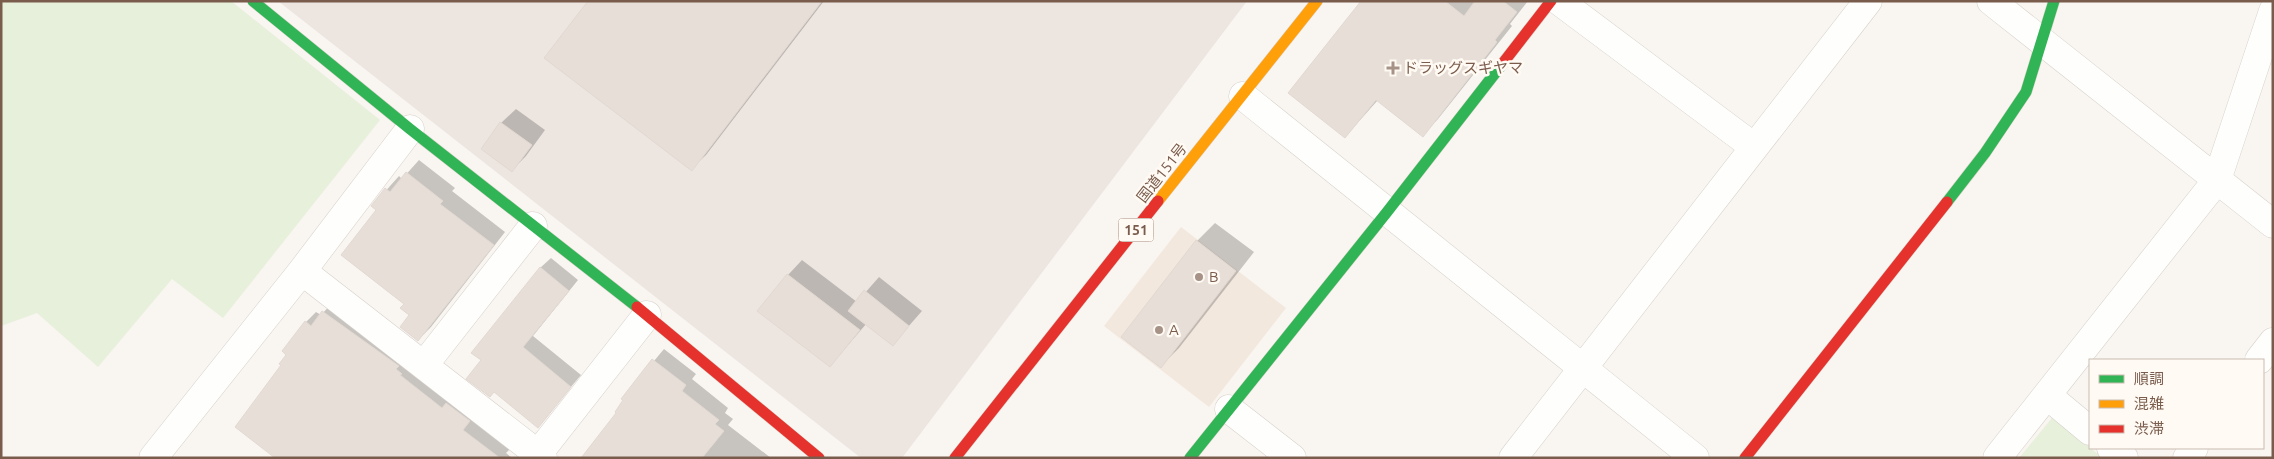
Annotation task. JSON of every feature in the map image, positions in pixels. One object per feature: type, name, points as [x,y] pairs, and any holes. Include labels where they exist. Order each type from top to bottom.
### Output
[{"type":"main road","points":[[253,1],[410,129],[647,315],[819,458]]},
{"type":"main road","name":"国道151号","points":[[955,458],[1317,1]]},
{"type":"main road","points":[[1190,458],[1387,212],[1551,1]]},
{"type":"main road","points":[[1745,458],[1985,153],[2026,92],[2043,42],[2054,1]]},
{"type":"street","points":[[1559,1],[1754,147]]},
{"type":"street","points":[[1513,458],[1868,1]]},
{"type":"street","points":[[1991,1],[2273,224]]},
{"type":"street","points":[[1997,458],[2048,396],[2217,180],[2273,11]]},
{"type":"street","points":[[1242,96],[1695,458]]},
{"type":"street","points":[[153,458],[302,272],[410,129]]},
{"type":"street","points":[[424,366],[533,226]]},
{"type":"street","points":[[302,272],[540,456],[647,315]]},
{"type":"street","points":[[2260,359],[2273,342]]},
{"type":"street","points":[[2048,396],[2089,430]]},
{"type":"street","points":[[1229,409],[1292,458]]},
{"type":"street","points":[[2112,449],[2124,458]]},
{"type":"shaded area","points":[[278,1],[1247,1],[902,458],[861,458]]},
{"type":"shaded area","points":[[1181,227],[1286,308],[1209,407],[1104,326]]},
{"type":"green space","points":[[1,1],[231,1],[380,120],[223,318],[172,279],[98,367],[37,313],[1,326]]},
{"type":"green space","points":[[2052,418],[2089,447],[2089,449],[2103,458],[2019,458]]},
{"type":"building","points":[[588,1],[822,1],[692,171],[544,58]]},
{"type":"building","name":"ドラッグスギヤマ","points":[[1361,1],[1445,1],[1464,16],[1475,1],[1503,1],[1517,12],[1495,40],[1497,42],[1423,137],[1376,100],[1345,138],[1288,93]]},
{"type":"building","points":[[500,122],[532,145],[512,172],[481,149]]},
{"type":"building","points":[[406,172],[443,201],[440,204],[494,245],[418,341],[400,327],[409,315],[400,308],[404,304],[341,255],[376,210],[371,206],[385,188],[390,192]]},
{"type":"building","points":[[1196,240],[1236,271],[1161,368],[1121,337]]},
{"type":"building","points":[[540,267],[569,291],[523,347],[571,387],[538,428],[494,392],[490,397],[466,379],[481,360],[471,353]]},
{"type":"building","points":[[787,274],[860,330],[830,367],[757,311]]},
{"type":"building","points":[[864,290],[909,326],[893,346],[848,311]]},
{"type":"building","points":[[322,311],[399,366],[396,369],[402,374],[400,375],[442,408],[446,403],[470,421],[463,430],[500,458],[275,458],[235,427],[281,365],[279,364],[286,355],[282,351],[305,321],[311,326]]},
{"type":"building","points":[[652,359],[686,385],[682,391],[719,420],[715,424],[724,431],[702,458],[581,458],[616,413],[623,400],[621,399]]},
{"type":"traffic: fast","points":[[253,1],[410,129],[637,307]]},
{"type":"traffic: fast","points":[[1947,202],[1985,153],[2026,92],[2054,1]]},
{"type":"traffic: fast","points":[[1190,458],[1387,212],[1503,63]]},
{"type":"traffic: slow","points":[[1158,201],[1317,1]]},
{"type":"traffic: jam","points":[[1503,63],[1551,1]]},
{"type":"traffic: jam","points":[[955,458],[1158,201]]},
{"type":"traffic: jam","points":[[1745,458],[1947,202]]},
{"type":"traffic: jam","points":[[637,307],[819,458]]},
{"type":"place","name":"ドラッグスギヤマ","points":[[1393,68]]},
{"type":"place","name":"B","points":[[1199,277]]},
{"type":"place","name":"A","points":[[1159,330]]}]
